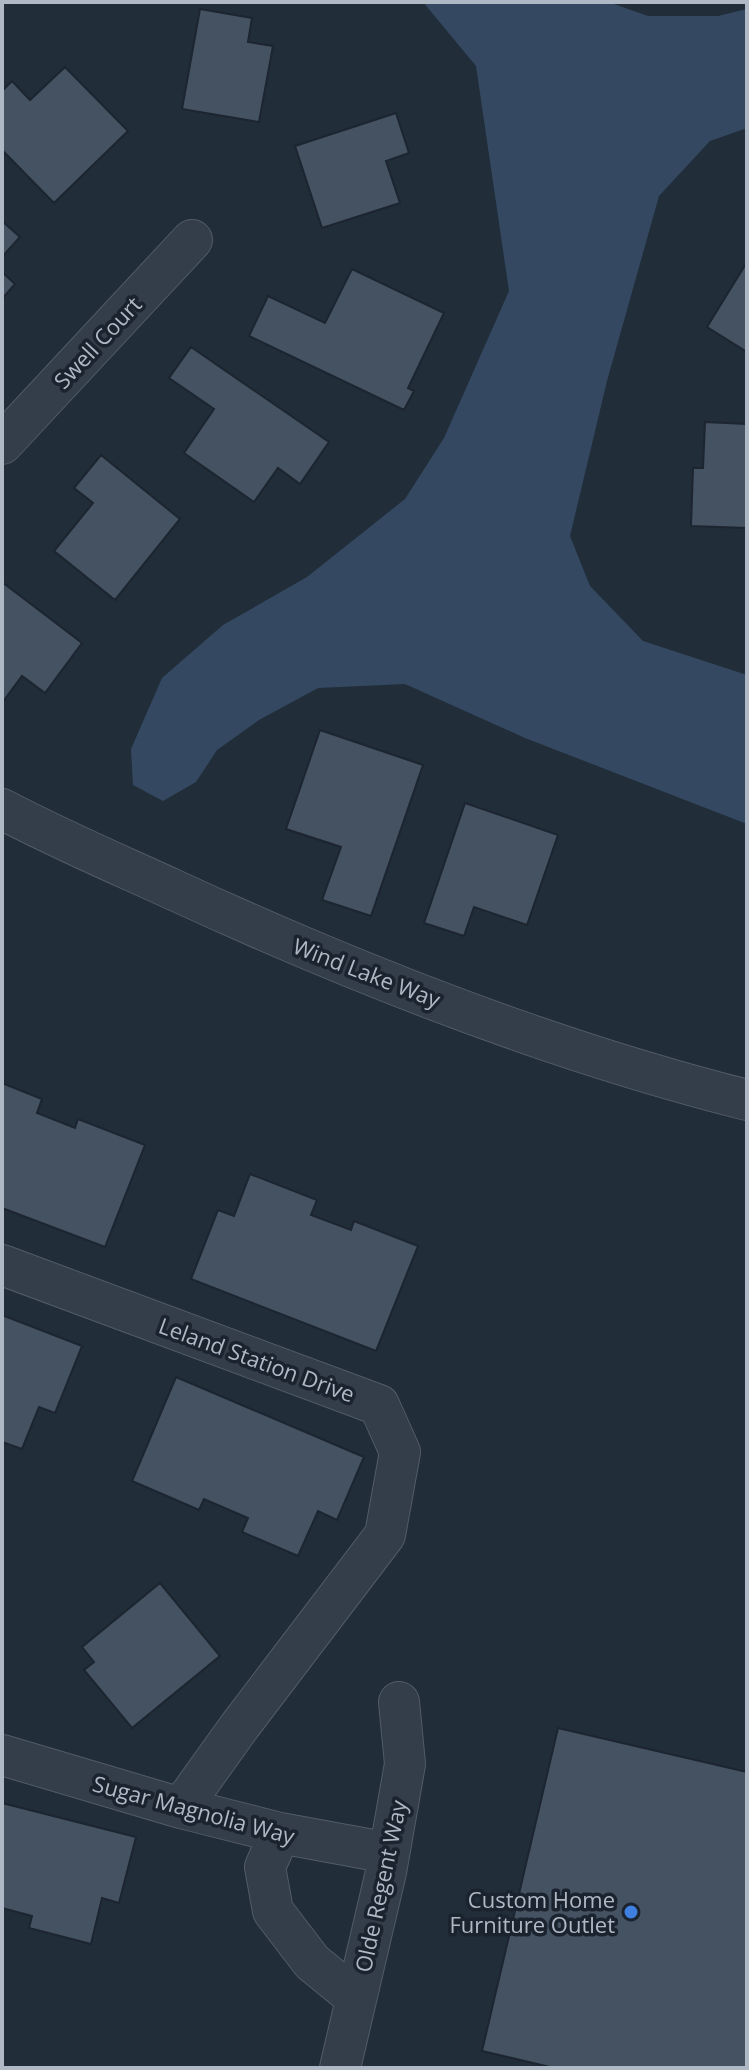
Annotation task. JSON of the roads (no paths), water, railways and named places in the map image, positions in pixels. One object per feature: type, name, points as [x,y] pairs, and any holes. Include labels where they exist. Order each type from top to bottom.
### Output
[{"type":"street","name":"Swell Court","points":[[2,444],[192,240]]},
{"type":"street","name":"Wind Lake Way","points":[[2,809],[276,937],[377,977],[525,1031],[747,1100]]},
{"type":"street","name":"Leland Station Drive","points":[[2,1265],[379,1405],[400,1452],[385,1535],[181,1808]]},
{"type":"street","name":"Olde Regent Way","points":[[340,2068],[389,1853],[405,1764],[399,1702]]},
{"type":"street","name":"Sugar Magnolia Way","points":[[2,1755],[181,1808],[280,1833],[389,1853]]},
{"type":"street","points":[[280,1833],[265,1867],[273,1911],[312,1962],[356,1998]]},
{"type":"water","points":[[423,2],[608,2],[648,16],[718,16],[747,9],[747,128],[710,141],[659,196],[607,381],[570,536],[590,586],[643,641],[747,675],[747,824],[525,738],[405,684],[318,688],[259,720],[217,750],[196,782],[163,801],[133,785],[131,749],[162,678],[223,625],[307,577],[405,499],[444,438],[509,291],[476,66]]},
{"type":"place","name":"Custom Home Furniture Outlet","points":[[631,1912]]}]
